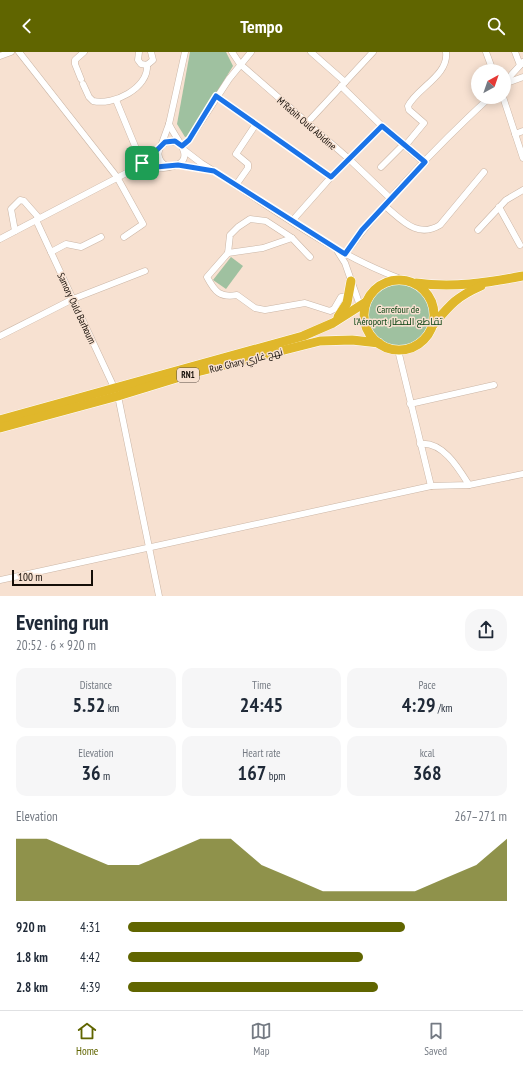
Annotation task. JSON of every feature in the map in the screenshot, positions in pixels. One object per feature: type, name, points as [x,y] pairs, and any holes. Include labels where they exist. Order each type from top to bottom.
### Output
[{"type":"highway","points":[[492,282],[460,296],[452,302],[432,326],[426,337],[421,342],[406,349],[398,350],[379,343],[368,332],[364,317],[363,304],[374,290],[386,282],[401,279],[414,283],[441,286],[492,282],[523,276]]},
{"type":"highway","points":[[333,323],[342,312],[348,296],[351,281]]},
{"type":"highway","points":[[414,283],[421,287],[430,298],[434,312],[432,326]]},
{"type":"highway","name":"Rue Ghary نهج غاري","points":[[0,428],[303,336],[333,323],[363,304]]},
{"type":"highway","name":"Rue Ghary نهج غاري","points":[[192,370],[320,341],[352,340],[379,343]]},
{"type":"highway","name":"Rue Ghary نهج غاري","points":[[0,420],[117,392]]},
{"type":"street","points":[[0,56],[11,52]]},
{"type":"street","points":[[19,52],[117,177],[143,224],[124,237]]},
{"type":"street","points":[[84,52],[75,60],[82,82],[89,97],[93,101],[116,100],[138,85],[148,72],[147,65]]},
{"type":"street","points":[[136,53],[141,64],[147,65],[153,60],[151,52]]},
{"type":"street","points":[[169,167],[159,158],[160,148],[169,124],[185,52]]},
{"type":"street","name":"M'Rabih Ould Abidine","points":[[232,52],[240,64],[349,159],[391,200]]},
{"type":"street","points":[[182,147],[189,140],[216,96],[251,52]]},
{"type":"street","points":[[312,52],[382,126],[404,146],[425,162]]},
{"type":"street","points":[[307,122],[373,52]]},
{"type":"street","points":[[381,166],[404,146],[424,123],[409,110],[408,106],[444,64],[446,52]]},
{"type":"street","points":[[486,52],[490,64]]},
{"type":"street","points":[[511,76],[522,64],[515,52]]},
{"type":"street","points":[[511,81],[523,77]]},
{"type":"street","points":[[216,96],[331,177]]},
{"type":"street","points":[[116,100],[142,163]]},
{"type":"street","points":[[345,254],[362,230],[425,162],[483,104]]},
{"type":"street","points":[[505,104],[523,158]]},
{"type":"street","points":[[169,124],[182,147],[184,158],[178,165]]},
{"type":"street","points":[[236,185],[248,168],[248,164],[236,154],[256,124]]},
{"type":"street","points":[[292,221],[331,177],[382,126]]},
{"type":"street","points":[[515,134],[523,131]]},
{"type":"street","points":[[0,239],[134,169],[170,141],[182,147],[214,171],[345,254],[380,272],[401,279]]},
{"type":"street","points":[[134,169],[178,165],[214,171]]},
{"type":"street","points":[[385,206],[409,226],[419,230],[431,230],[440,225],[484,172]]},
{"type":"street","points":[[478,230],[506,200],[523,190]]},
{"type":"street","name":"Samory Ould Barhoum","points":[[15,231],[12,209],[20,200],[24,201],[38,219],[51,252],[88,334],[117,392],[159,596]]},
{"type":"street","points":[[499,207],[520,245]]},
{"type":"street","points":[[310,257],[292,238],[266,221],[250,219],[238,227],[230,235],[228,252],[207,278],[213,289],[220,294],[229,296],[237,295],[255,308],[265,310],[305,303],[330,311],[334,309],[339,298],[348,296]]},
{"type":"street","points":[[51,252],[66,244],[80,247],[101,238]]},
{"type":"street","points":[[228,252],[263,248],[292,238]]},
{"type":"street","points":[[331,245],[345,262],[351,281],[363,304]]},
{"type":"street","points":[[0,336],[73,299],[145,272]]},
{"type":"street","points":[[398,350],[431,486]]},
{"type":"street","points":[[410,404],[494,385]]},
{"type":"street","points":[[420,444],[429,444],[443,452],[456,465],[470,485]]},
{"type":"street","points":[[0,580],[149,549],[431,486],[470,485],[523,474]]},
{"type":"green space","points":[[190,52],[226,52],[233,66],[190,136],[185,137],[177,124]]},
{"type":"green space","points":[[231,257],[243,266],[226,289],[213,280]]},
{"type":"green space","name":"Carrefour de l'Aéroport تقاطع المطار","points":[[398,282],[410,284],[421,291],[428,302],[430,314],[428,326],[421,337],[410,344],[398,346],[386,344],[375,337],[368,326],[366,314],[368,302],[375,291],[386,284]]},
{"type":"route","points":[[216,96],[331,177],[382,126],[425,162],[362,230],[345,254],[214,171],[178,165],[175,167],[134,169],[142,163],[165,142],[175,141],[182,146],[189,140],[216,96]]}]
